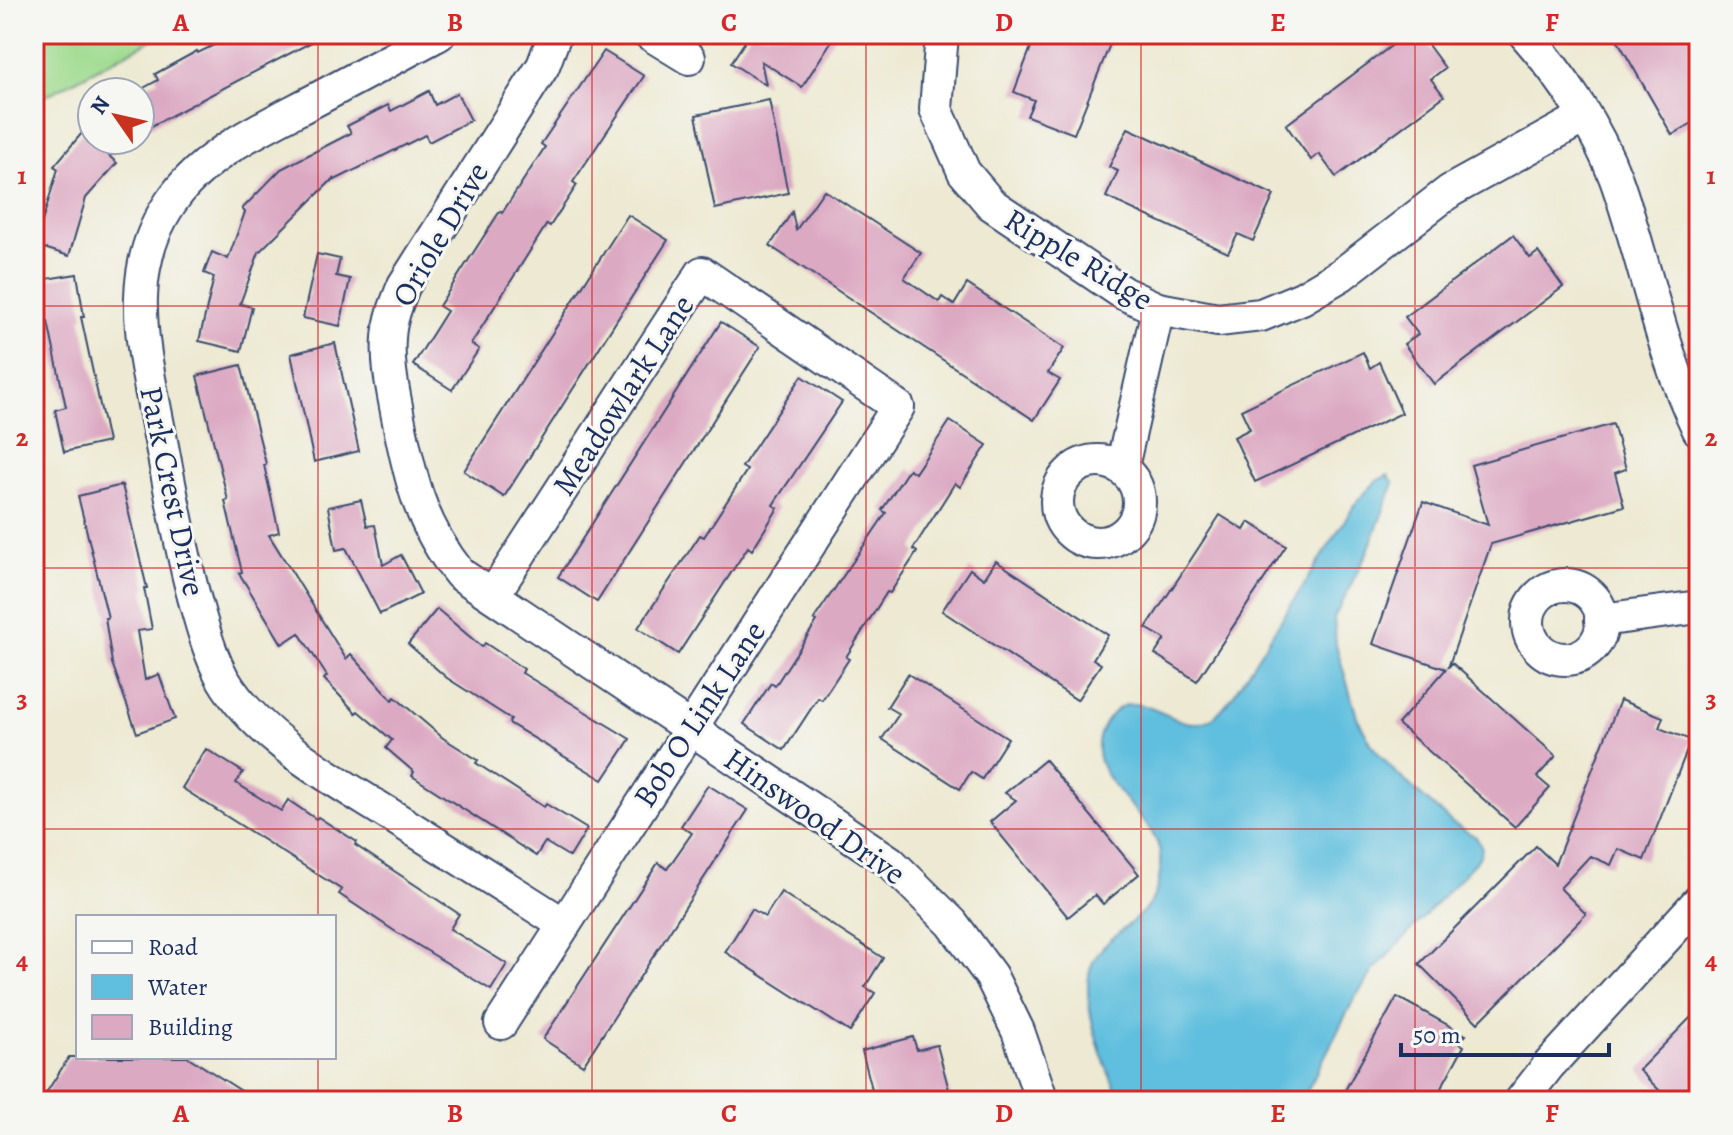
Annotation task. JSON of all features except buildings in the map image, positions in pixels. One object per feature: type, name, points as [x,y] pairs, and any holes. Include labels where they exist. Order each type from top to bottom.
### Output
[{"type":"street","name":"Park Crest Drive","points":[[439,34],[239,142],[194,175],[177,193],[163,215],[145,260],[141,283],[141,337],[186,565],[208,646],[223,679],[236,698],[302,759],[563,924]]},
{"type":"street","name":"Oriole Drive","points":[[555,34],[543,66],[404,285],[391,319],[389,372],[410,477],[422,515],[460,574],[677,719]]},
{"type":"street","points":[[650,34],[689,58]]},
{"type":"street","name":"Ripple Ridge","points":[[942,34],[936,109],[964,172],[991,204],[1123,293],[1158,309],[1218,320],[1261,315],[1302,298],[1341,275],[1450,191],[1584,117]]},
{"type":"street","points":[[1525,34],[1539,49],[1584,117],[1615,177],[1658,327],[1699,430]]},
{"type":"street","name":"Meadowlark Lane","points":[[493,595],[702,273],[898,407]]},
{"type":"street","points":[[1122,467],[1158,309]]},
{"type":"street","name":"Bob O Link Lane","points":[[501,1023],[563,924],[677,719],[898,407]]},
{"type":"street","points":[[1601,620],[1699,607]]},
{"type":"street","name":"Hinswood Drive","points":[[677,719],[890,862],[952,923],[991,976],[1008,1007],[1042,1101]]},
{"type":"street","points":[[1521,1101],[1549,1065],[1699,901]]},
{"type":"green space","points":[[34,34],[163,34],[83,76],[76,76],[76,80],[34,102]]},
{"type":"water","points":[[1388,475],[1394,483],[1367,553],[1334,618],[1336,645],[1357,717],[1373,747],[1394,771],[1452,823],[1476,837],[1482,848],[1479,858],[1375,969],[1354,999],[1302,1101],[1123,1101],[1108,1071],[1095,1033],[1090,1013],[1089,976],[1101,950],[1151,902],[1157,888],[1160,857],[1153,834],[1107,776],[1100,761],[1098,744],[1103,727],[1115,711],[1127,705],[1141,705],[1197,723],[1217,714],[1232,697],[1358,500],[1378,480]]}]
